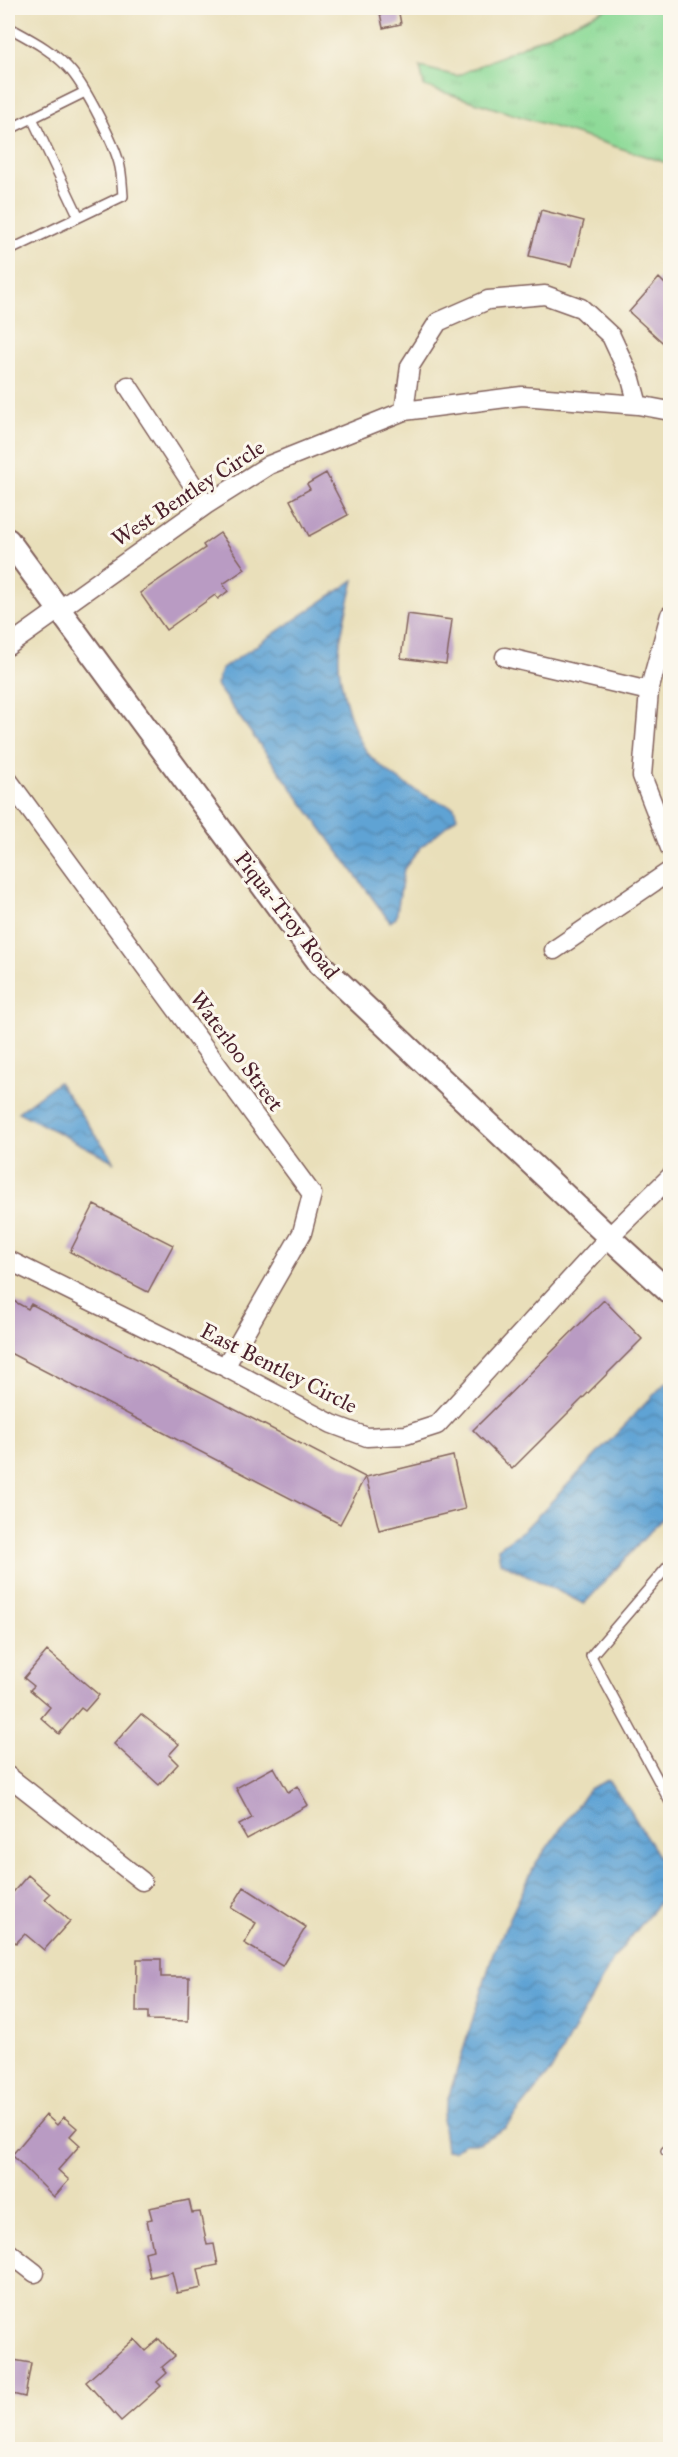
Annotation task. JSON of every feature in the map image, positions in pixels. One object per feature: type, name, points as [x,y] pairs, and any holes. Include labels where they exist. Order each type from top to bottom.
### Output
[{"type":"street","points":[[404,411],[410,366],[438,322],[488,300],[545,295],[581,308],[611,336],[631,379],[638,405]]},
{"type":"street","points":[[128,386],[206,505]]},
{"type":"street","name":"West Bentley Circle","points":[[58,608],[206,505],[269,465],[404,411],[522,396],[638,405],[670,411]]},
{"type":"street","name":"Piqua-Troy Road","points":[[8,540],[320,964],[670,1293]]},
{"type":"street","points":[[8,646],[58,608]]},
{"type":"street","points":[[670,615],[649,691],[642,776],[670,848]]},
{"type":"street","points":[[505,657],[649,691]]},
{"type":"street","name":"Waterloo Street","points":[[8,780],[312,1194],[302,1233],[225,1367]]},
{"type":"street","points":[[554,950],[670,871]]},
{"type":"street","points":[[609,1237],[670,1177]]},
{"type":"street","name":"East Bentley Circle","points":[[8,1260],[225,1367],[332,1424],[366,1437],[406,1435],[437,1425],[609,1237]]},
{"type":"street","points":[[8,1776],[142,1881]]},
{"type":"street","points":[[8,2252],[35,2273]]},
{"type":"lane","points":[[8,27],[30,38],[56,56],[72,72],[85,92],[119,163],[123,196],[8,251]]},
{"type":"lane","points":[[8,130],[85,92]]},
{"type":"lane","points":[[32,118],[79,217]]},
{"type":"lane","points":[[670,1564],[591,1656],[670,1802]]},
{"type":"green space","points":[[608,8],[670,8],[670,164],[424,86],[420,67],[457,76]]},
{"type":"water","points":[[354,580],[343,625],[339,664],[348,710],[360,739],[374,760],[392,775],[432,799],[454,807],[457,817],[421,847],[404,869],[396,918],[390,922],[216,685],[221,670]]},
{"type":"water","points":[[58,1082],[115,1162],[18,1112]]},
{"type":"water","points":[[666,1382],[670,1386],[670,1510],[584,1604],[500,1562],[498,1548],[525,1529]]},
{"type":"water","points":[[608,1780],[630,1810],[661,1861],[666,1894],[614,1958],[551,2071],[505,2128],[479,2143],[465,2143],[453,2151],[446,2150],[442,2118],[493,1954],[536,1863],[589,1789]]},
{"type":"building","points":[[379,8],[398,8],[401,24],[383,28]]},
{"type":"building","points":[[541,210],[584,221],[572,266],[529,256]]},
{"type":"building","points":[[659,278],[670,289],[670,349],[629,312]]},
{"type":"building","points":[[326,473],[348,515],[309,536],[290,500],[310,489],[307,484]]},
{"type":"building","points":[[220,533],[245,569],[223,584],[228,591],[218,599],[215,595],[166,630],[140,593],[205,548],[203,545]]},
{"type":"building","points":[[407,614],[452,620],[446,664],[401,658]]},
{"type":"building","points":[[94,1205],[173,1245],[148,1292],[70,1252]]},
{"type":"building","points":[[8,1298],[28,1309],[31,1304],[365,1477],[340,1524],[8,1352]]},
{"type":"building","points":[[604,1300],[642,1339],[512,1469],[473,1430]]},
{"type":"building","points":[[453,1456],[465,1509],[379,1530],[366,1477]]},
{"type":"building","points":[[47,1651],[99,1695],[85,1711],[81,1708],[59,1734],[41,1718],[50,1707],[30,1690],[34,1686],[24,1678]]},
{"type":"building","points":[[141,1714],[179,1744],[169,1755],[178,1764],[159,1785],[114,1744]]},
{"type":"building","points":[[274,1767],[288,1792],[297,1786],[308,1805],[247,1839],[239,1825],[252,1818],[236,1788]]},
{"type":"building","points":[[28,1875],[50,1894],[45,1899],[70,1921],[44,1950],[25,1934],[16,1943],[8,1935],[8,1898]]},
{"type":"building","points":[[244,1887],[306,1927],[282,1966],[244,1943],[256,1923],[231,1908]]},
{"type":"building","points":[[137,1959],[161,1959],[161,1977],[189,1977],[188,2021],[148,2020],[148,2012],[136,2012]]},
{"type":"building","points":[[46,2115],[57,2125],[64,2117],[77,2128],[70,2136],[80,2145],[58,2170],[69,2180],[54,2197],[12,2155]]},
{"type":"building","points":[[189,2200],[192,2213],[200,2212],[207,2245],[214,2244],[218,2265],[198,2269],[202,2288],[177,2293],[172,2272],[150,2277],[145,2252],[153,2250],[147,2220],[152,2219],[149,2208]]},
{"type":"building","points":[[134,2339],[145,2351],[159,2339],[175,2356],[162,2367],[167,2373],[157,2382],[161,2386],[121,2421],[86,2382]]},
{"type":"building","points":[[8,2359],[31,2363],[25,2397],[8,2393]]}]
